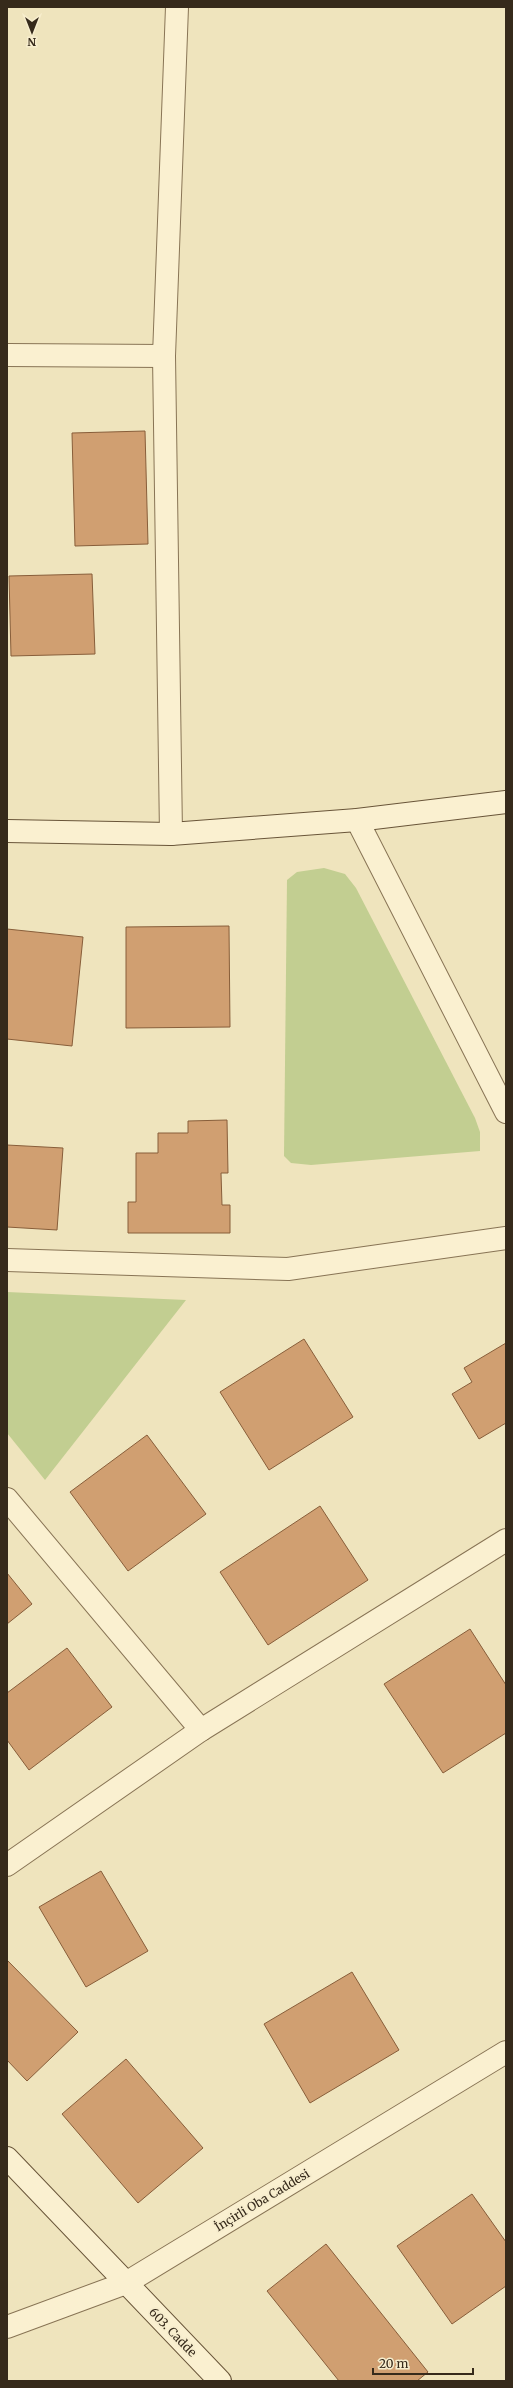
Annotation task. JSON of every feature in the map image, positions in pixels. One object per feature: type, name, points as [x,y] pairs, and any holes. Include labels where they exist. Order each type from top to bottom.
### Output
[{"type":"street","points":[[171,834],[164,356],[177,7]]},
{"type":"street","points":[[7,355],[164,356]]},
{"type":"street","points":[[7,831],[171,834],[357,820],[506,802]]},
{"type":"street","points":[[357,820],[506,1112]]},
{"type":"street","points":[[7,1260],[288,1269],[506,1238]]},
{"type":"street","points":[[7,1499],[201,1730]]},
{"type":"street","points":[[7,1865],[201,1730],[506,1540]]},
{"type":"street","name":"İnçirli Oba Caddesi","points":[[7,2327],[126,2283],[506,2052]]},
{"type":"street","name":"603. Cadde","points":[[7,2158],[220,2381]]},
{"type":"green space","points":[[324,868],[345,874],[356,888],[475,1118],[480,1132],[480,1151],[311,1165],[291,1163],[284,1156],[287,880],[297,872]]},
{"type":"green space","points":[[7,1292],[186,1300],[45,1480],[7,1433]]},
{"type":"building","points":[[145,431],[148,544],[75,546],[72,433]]},
{"type":"building","points":[[92,574],[95,654],[11,656],[9,576]]},
{"type":"building","points":[[229,926],[230,1027],[126,1028],[126,927]]},
{"type":"building","points":[[7,929],[83,937],[72,1046],[7,1039]]},
{"type":"building","points":[[227,1120],[228,1173],[221,1173],[222,1205],[230,1205],[230,1233],[128,1233],[128,1202],[136,1202],[136,1153],[158,1153],[158,1133],[188,1133],[188,1121]]},
{"type":"building","points":[[7,1145],[63,1148],[57,1230],[7,1227]]},
{"type":"building","points":[[304,1339],[353,1417],[269,1470],[220,1392]]},
{"type":"building","points":[[506,1343],[506,1423],[479,1439],[452,1394],[472,1382],[464,1368]]},
{"type":"building","points":[[147,1435],[206,1514],[128,1571],[70,1492]]},
{"type":"building","points":[[320,1506],[368,1580],[268,1645],[220,1572]]},
{"type":"building","points":[[7,1573],[32,1604],[7,1624]]},
{"type":"building","points":[[470,1629],[506,1685],[506,1733],[443,1773],[384,1684]]},
{"type":"building","points":[[67,1648],[112,1707],[29,1770],[7,1740],[7,1693]]},
{"type":"building","points":[[101,1871],[148,1951],[86,1987],[39,1907]]},
{"type":"building","points":[[7,1960],[78,2032],[27,2081],[7,2060]]},
{"type":"building","points":[[352,1972],[399,2050],[310,2103],[264,2024]]},
{"type":"building","points":[[126,2059],[203,2148],[138,2203],[62,2114]]},
{"type":"building","points":[[472,2194],[506,2242],[506,2286],[452,2324],[397,2246]]},
{"type":"building","points":[[326,2244],[428,2372],[417,2381],[339,2381],[267,2291]]}]
